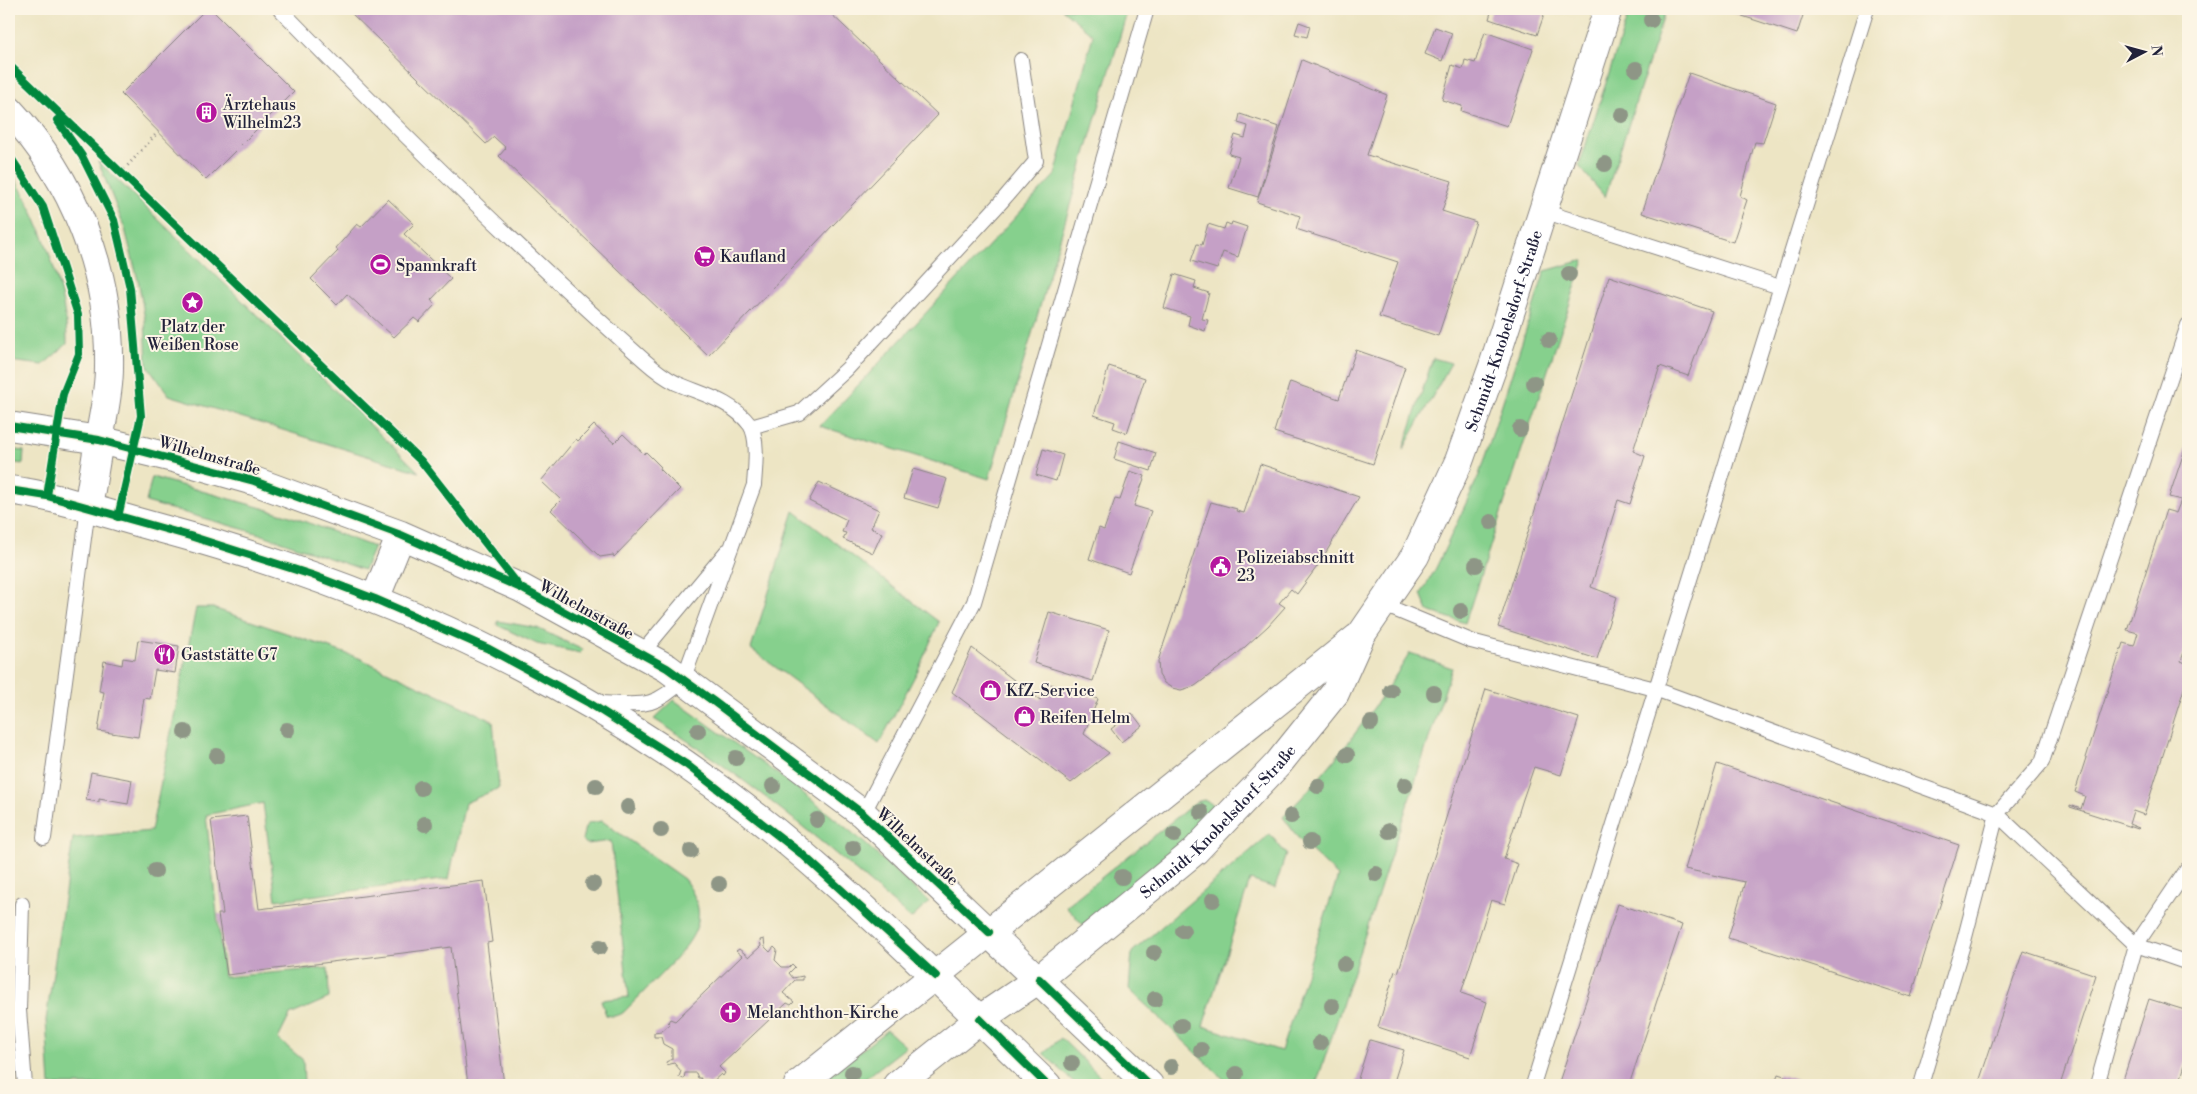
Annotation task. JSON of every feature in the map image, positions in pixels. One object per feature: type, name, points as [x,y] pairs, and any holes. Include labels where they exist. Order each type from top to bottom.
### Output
[{"type":"main road","name":"Schmidt-Knobelsdorf-Straße","points":[[1039,979],[1195,850],[1294,746],[1335,693],[1361,635],[1384,605],[1416,556],[1459,462],[1477,412],[1608,9]]},
{"type":"main road","points":[[9,110],[33,136],[72,197],[92,253],[105,309],[109,369],[88,508]]},
{"type":"main road","name":"Wilhelmstraße","points":[[9,426],[99,440],[254,481],[401,535],[521,588],[641,654],[683,680],[863,814],[990,932],[1149,1085]]},
{"type":"main road","points":[[9,490],[47,496],[243,552],[312,575],[375,599],[489,649],[589,703],[686,766],[768,826],[803,855],[936,976],[1047,1085]]},
{"type":"main road","points":[[375,599],[401,535]]},
{"type":"main road","name":"Schmidt-Knobelsdorf-Straße","points":[[990,932],[1361,635]]},
{"type":"main road","points":[[798,1085],[990,932]]},
{"type":"main road","points":[[897,1085],[980,1019],[1039,979]]},
{"type":"lane","points":[[280,9],[387,119],[588,311],[657,372],[675,382],[733,407],[751,427],[756,453],[754,485],[683,680],[668,696],[658,701],[642,704],[589,703]]},
{"type":"lane","points":[[863,814],[974,602],[1147,9]]},
{"type":"lane","points":[[1533,1085],[1867,9]]},
{"type":"lane","points":[[751,427],[799,413],[847,369],[1002,201],[1036,160],[1021,60]]},
{"type":"lane","points":[[1542,212],[1780,287]]},
{"type":"lane","points":[[1921,1085],[1964,941],[1997,814],[2042,762],[2188,324]]},
{"type":"lane","points":[[44,838],[88,508]]},
{"type":"lane","points":[[641,654],[734,542]]},
{"type":"lane","points":[[1384,605],[1471,641],[1655,689],[1997,814],[2136,945],[2188,962]]},
{"type":"lane","points":[[2097,1085],[2136,945],[2188,868]]},
{"type":"lane","points":[[22,904],[18,1010],[26,1085]]},
{"type":"path","points":[[120,173],[158,132]]},
{"type":"green space","points":[[1062,9],[1128,9],[989,479],[820,426],[1055,175],[1093,35]]},
{"type":"green space","points":[[1630,9],[1666,9],[1605,197],[1579,166]]},
{"type":"green space","name":"Platz der Weißen Rose","points":[[98,161],[419,472],[169,395],[147,365],[145,320],[139,284],[125,229]]},
{"type":"green space","points":[[9,170],[20,187],[40,230],[57,278],[62,301],[67,344],[43,365],[9,361]]},
{"type":"green space","points":[[1584,260],[1465,623],[1428,611],[1421,594],[1436,568],[1479,475],[1545,271]]},
{"type":"green space","points":[[1433,358],[1451,363],[1403,450]]},
{"type":"green space","points":[[9,449],[24,451],[23,464],[9,462]]},
{"type":"green space","points":[[152,477],[287,515],[374,547],[364,570],[260,534],[146,502]]},
{"type":"green space","points":[[794,511],[939,622],[918,670],[879,744],[751,649]]},
{"type":"green space","points":[[196,608],[213,608],[359,658],[493,721],[499,788],[465,803],[449,879],[276,900],[263,803],[206,815],[224,977],[328,968],[329,998],[290,1015],[278,1039],[303,1060],[304,1085],[50,1085],[46,1020],[73,838],[151,831]]},
{"type":"green space","points":[[498,621],[537,628],[583,650],[580,653],[537,644],[497,625]]},
{"type":"green space","points":[[1410,653],[1452,668],[1316,1085],[1230,1085],[1129,989],[1132,952],[1270,834],[1286,854],[1275,888],[1250,880],[1203,1026],[1281,1051],[1338,876],[1299,839],[1283,817],[1351,739]]},
{"type":"green space","points":[[674,700],[793,785],[860,839],[929,902],[911,919],[787,814],[722,765],[654,719]]},
{"type":"green space","points":[[1204,800],[1214,805],[1214,812],[1198,832],[1083,925],[1066,906],[1196,802]]},
{"type":"green space","points":[[602,821],[684,879],[693,893],[698,917],[692,938],[685,948],[625,1011],[614,1016],[606,1015],[601,1000],[629,997],[611,841],[587,844],[582,840],[585,827],[589,823]]},
{"type":"green space","points":[[887,1030],[906,1047],[857,1085],[817,1085]]},
{"type":"green space","points":[[1061,1038],[1109,1085],[1077,1085],[1043,1053]]},
{"type":"building","name":"Ärztehaus Wilhelm23","points":[[206,9],[211,9],[294,92],[206,180],[121,94]]},
{"type":"building","name":"Kaufland","points":[[347,9],[826,9],[938,115],[708,356],[499,156],[506,148],[494,137],[486,144]]},
{"type":"building","points":[[1262,9],[1274,9],[1272,13]]},
{"type":"building","points":[[1492,9],[1546,9],[1537,35],[1489,19]]},
{"type":"building","points":[[1721,9],[1805,9],[1797,34]]},
{"type":"building","points":[[1299,22],[1310,26],[1307,37],[1295,34]]},
{"type":"building","points":[[1435,27],[1452,33],[1442,61],[1425,54]]},
{"type":"building","points":[[1485,32],[1533,49],[1507,126],[1461,111],[1462,106],[1442,100],[1452,65],[1463,69],[1465,60],[1475,63]]},
{"type":"building","points":[[1302,60],[1387,95],[1367,155],[1452,181],[1442,211],[1476,222],[1438,336],[1379,317],[1398,262],[1296,229],[1300,216],[1257,202]]},
{"type":"building","points":[[1689,73],[1776,103],[1763,143],[1755,142],[1740,196],[1747,200],[1733,242],[1642,213]]},
{"type":"building","points":[[1240,114],[1279,127],[1258,197],[1229,188],[1239,157],[1229,154],[1235,135],[1245,138],[1248,126],[1238,123]]},
{"type":"building","name":"Spannkraft","points":[[388,199],[414,224],[404,234],[451,279],[431,300],[435,305],[419,322],[414,318],[394,337],[347,294],[337,305],[311,279],[338,251],[336,248],[357,224],[361,227]]},
{"type":"building","points":[[1232,222],[1247,227],[1238,257],[1223,252],[1217,269],[1191,261],[1197,244],[1202,245],[1208,224],[1224,229],[1226,223],[1231,225]]},
{"type":"building","points":[[1174,274],[1196,281],[1194,288],[1209,293],[1202,319],[1208,320],[1205,331],[1188,325],[1190,316],[1164,308]]},
{"type":"building","points":[[1609,276],[1712,311],[1688,376],[1660,366],[1633,451],[1645,456],[1630,504],[1618,500],[1591,587],[1617,597],[1597,659],[1498,627]]},
{"type":"building","points":[[1356,350],[1405,367],[1373,464],[1274,432],[1290,382],[1339,399]]},
{"type":"building","points":[[1109,366],[1145,378],[1127,433],[1113,428],[1115,422],[1094,415]]},
{"type":"building","points":[[594,425],[614,443],[623,434],[644,454],[646,452],[680,489],[614,557],[613,555],[600,557],[551,510],[561,500],[541,481],[576,439],[578,441]]},
{"type":"building","points":[[2188,440],[2188,649],[2185,649],[2181,661],[2188,664],[2188,676],[2144,815],[2133,811],[2129,824],[2138,829],[2070,807],[2070,805],[2081,809],[2085,796],[2075,792],[2123,643],[2134,646],[2138,633],[2127,630],[2166,510],[2176,513],[2181,500],[2169,497]]},
{"type":"building","points":[[1119,441],[1156,453],[1151,471],[1114,459]]},
{"type":"building","points":[[1043,449],[1063,455],[1056,481],[1036,475]]},
{"type":"building","points":[[1260,464],[1359,497],[1319,564],[1297,594],[1291,589],[1279,603],[1285,607],[1268,626],[1235,656],[1195,686],[1181,690],[1172,688],[1164,683],[1159,675],[1158,661],[1211,502],[1237,509],[1236,511],[1244,513]]},
{"type":"building","points":[[913,469],[947,479],[938,508],[904,498]]},
{"type":"building","points":[[1130,471],[1145,476],[1134,506],[1151,511],[1129,573],[1089,559],[1099,528],[1104,530],[1115,499],[1120,500]]},
{"type":"building","points":[[819,482],[879,510],[871,528],[882,533],[873,553],[843,539],[846,533],[842,532],[847,520],[809,501]]},
{"type":"building","points":[[1049,612],[1109,630],[1093,681],[1034,663]]},
{"type":"building","points":[[138,640],[179,646],[175,673],[155,670],[150,699],[144,698],[138,737],[98,731],[104,692],[99,691],[104,661],[122,665],[123,658],[135,660]]},
{"type":"building","name":"Reifen Helm","points":[[972,648],[1040,700],[1047,683],[1098,699],[1084,734],[1109,753],[1071,783],[952,692]]},
{"type":"building","points":[[1486,689],[1579,718],[1561,775],[1534,767],[1523,799],[1504,859],[1518,864],[1505,904],[1491,900],[1461,993],[1487,1002],[1470,1057],[1378,1027],[1395,971],[1398,973]]},
{"type":"building","points":[[1132,713],[1142,726],[1121,742],[1111,729]]},
{"type":"building","points":[[1717,764],[1959,845],[1911,997],[1728,938],[1745,882],[1685,869]]},
{"type":"building","points":[[91,772],[132,780],[128,804],[99,799],[99,802],[86,800]]},
{"type":"building","points":[[247,816],[259,909],[484,881],[492,942],[487,943],[504,1085],[468,1085],[451,947],[227,975],[218,914],[223,914],[211,820]]},
{"type":"building","points":[[1618,904],[1682,925],[1629,1085],[1558,1085]]},
{"type":"building","name":"Melanchthon-Kirche","points":[[764,939],[765,947],[770,952],[774,947],[777,950],[775,960],[782,967],[789,967],[792,964],[795,967],[789,973],[793,978],[803,976],[803,980],[795,980],[783,993],[794,1002],[791,1005],[787,1003],[719,1067],[725,1073],[723,1076],[721,1074],[711,1085],[700,1081],[701,1078],[698,1078],[696,1073],[685,1073],[684,1079],[679,1077],[681,1071],[674,1063],[667,1065],[666,1062],[672,1059],[672,1049],[663,1044],[661,1037],[654,1037],[654,1033],[661,1032],[670,1024],[668,1022],[670,1019],[675,1021],[742,956],[736,951],[739,949],[749,957],[761,946],[760,940]]},
{"type":"building","points":[[2023,951],[2096,975],[2060,1085],[1978,1085]]},
{"type":"building","points":[[2149,999],[2188,1011],[2188,1054],[2179,1085],[2122,1083]]},
{"type":"building","points":[[1370,1040],[1404,1050],[1393,1085],[1356,1085]]},
{"type":"building","points":[[1778,1074],[1812,1085],[1774,1085]]},
{"type":"cycle path","points":[[9,65],[421,461],[519,586]]},
{"type":"cycle path","points":[[57,120],[82,156],[114,220],[130,288],[141,416],[118,517]]},
{"type":"cycle path","points":[[9,155],[43,207],[78,315],[79,354],[63,394],[47,496]]},
{"type":"cycle path","points":[[9,426],[99,440],[254,481],[401,535],[521,588],[667,668],[713,701],[863,814],[989,932]]},
{"type":"cycle path","points":[[9,490],[47,496],[190,536],[312,575],[375,599],[489,649],[589,703],[687,765],[803,855],[936,976]]},
{"type":"cycle path","points":[[1039,979],[1149,1085]]},
{"type":"cycle path","points":[[980,1019],[1047,1085]]},
{"type":"place","name":"Ärztehaus Wilhelm23","points":[[207,113]]},
{"type":"place","name":"Kaufland","points":[[704,256]]},
{"type":"place","name":"Spannkraft","points":[[380,265]]},
{"type":"place","name":"Platz der Weißen Rose","points":[[193,302]]},
{"type":"place","name":"Polizeiabschnitt 23","points":[[1221,566]]},
{"type":"place","name":"Gaststätte G7","points":[[165,654]]},
{"type":"place","name":"KfZ-Service","points":[[990,690]]},
{"type":"place","name":"Reifen Helm","points":[[1024,717]]},
{"type":"place","name":"Melanchthon-Kirche","points":[[731,1012]]}]
